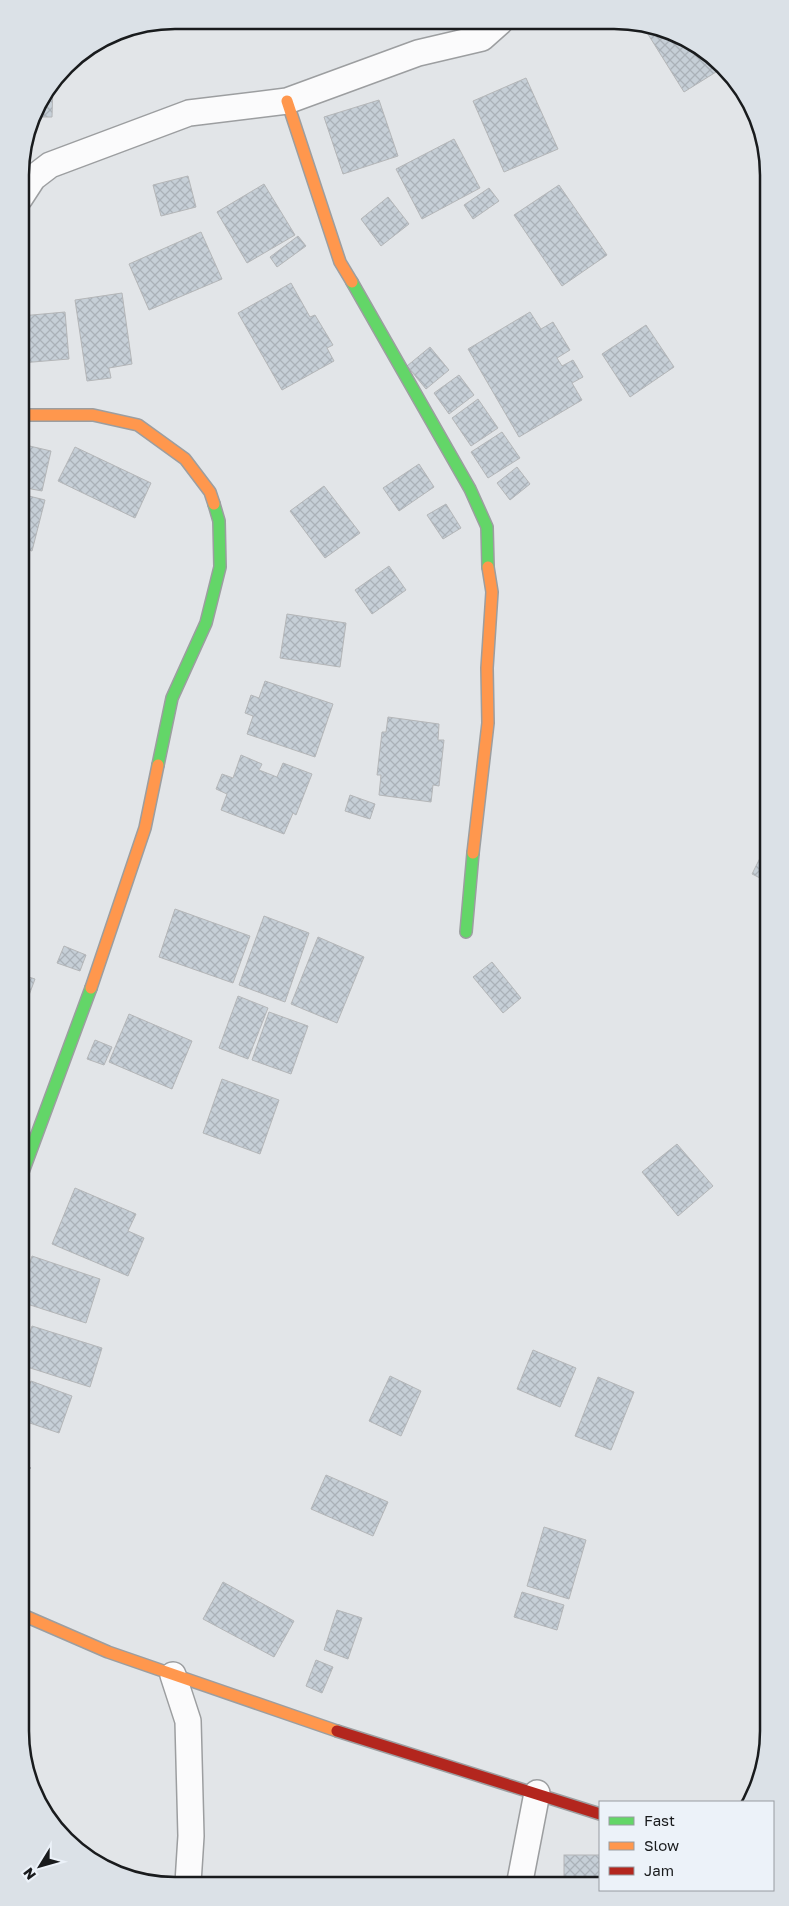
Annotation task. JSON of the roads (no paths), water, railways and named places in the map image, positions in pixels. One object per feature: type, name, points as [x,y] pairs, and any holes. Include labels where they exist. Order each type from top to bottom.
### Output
[{"type":"street","points":[[29,183],[32,178],[50,165],[188,112],[287,101],[418,53],[482,38],[492,29]]},
{"type":"street","points":[[287,101],[340,262],[470,489],[487,527],[487,559],[492,592],[487,668],[488,723],[475,831],[466,932]]},
{"type":"street","points":[[29,415],[93,415],[138,425],[185,459],[210,492],[219,521],[220,567],[206,623],[172,698],[146,828],[87,998],[29,1156]]},
{"type":"street","points":[[29,1618],[108,1652],[172,1675],[323,1726],[599,1814]]},
{"type":"street","points":[[172,1675],[188,1721],[191,1836],[188,1877]]},
{"type":"street","points":[[521,1877],[538,1793]]}]
